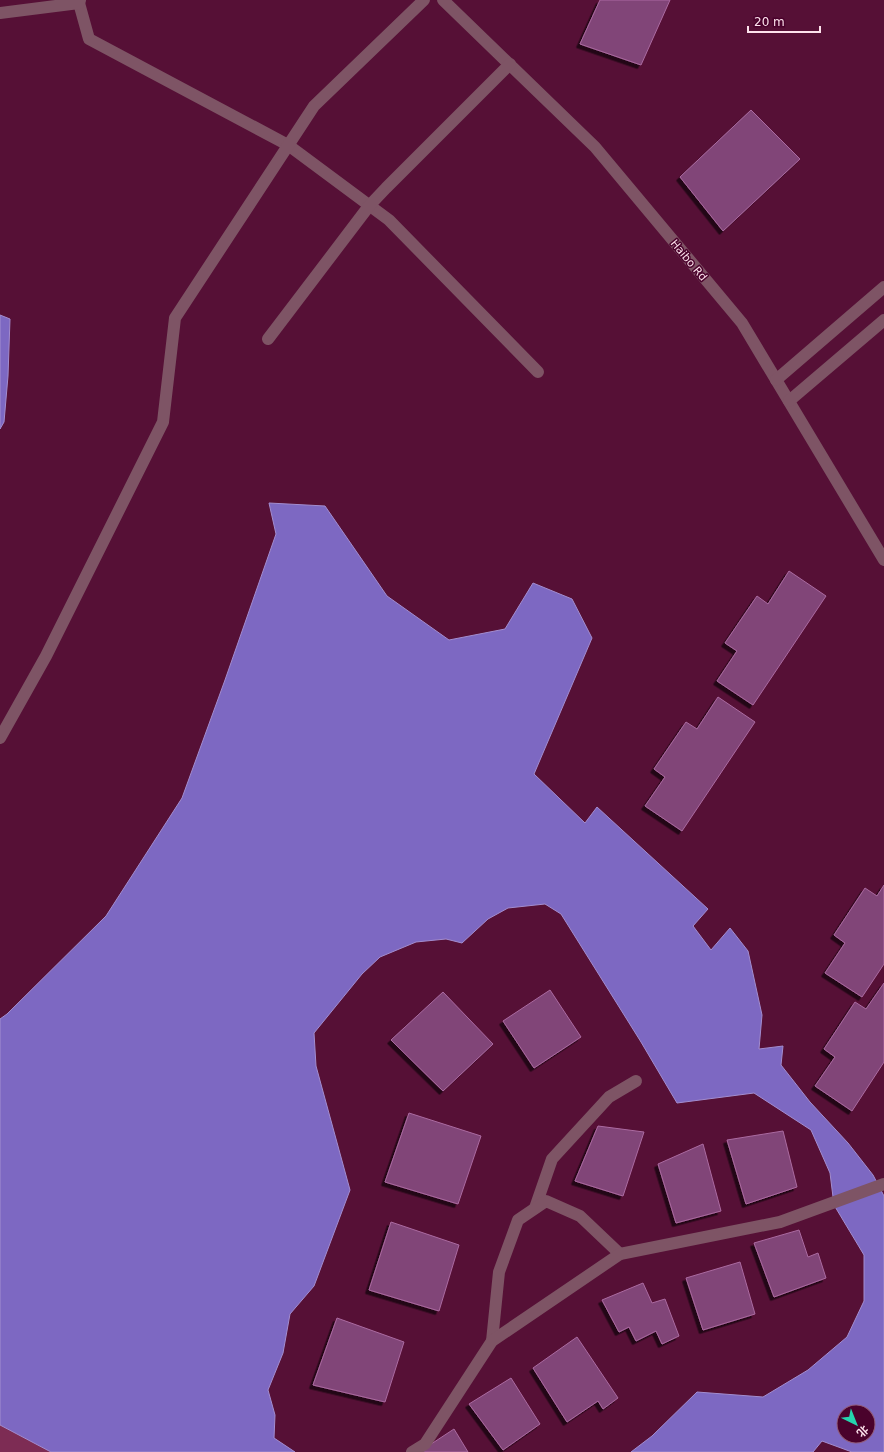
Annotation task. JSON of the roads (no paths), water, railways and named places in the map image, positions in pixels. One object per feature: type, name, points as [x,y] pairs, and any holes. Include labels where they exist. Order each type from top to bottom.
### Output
[{"type":"street","points":[[0,738],[46,656],[163,422],[175,318],[314,106],[424,0]]},
{"type":"street","name":"Haibo Rd","points":[[443,0],[595,147],[742,323],[884,560]]},
{"type":"street","points":[[0,14],[80,2],[89,38],[288,145],[389,220],[538,372]]},
{"type":"street","points":[[268,338],[370,206],[386,188],[510,64]]},
{"type":"street","points":[[776,380],[884,287]]},
{"type":"street","points":[[788,401],[884,320]]},
{"type":"street","points":[[535,1208],[552,1159],[609,1097],[636,1081]]},
{"type":"street","points":[[412,1452],[425,1444],[492,1341],[620,1254],[780,1222],[884,1184]]},
{"type":"street","points":[[492,1341],[499,1272],[518,1220],[546,1200],[580,1216],[620,1254]]}]
